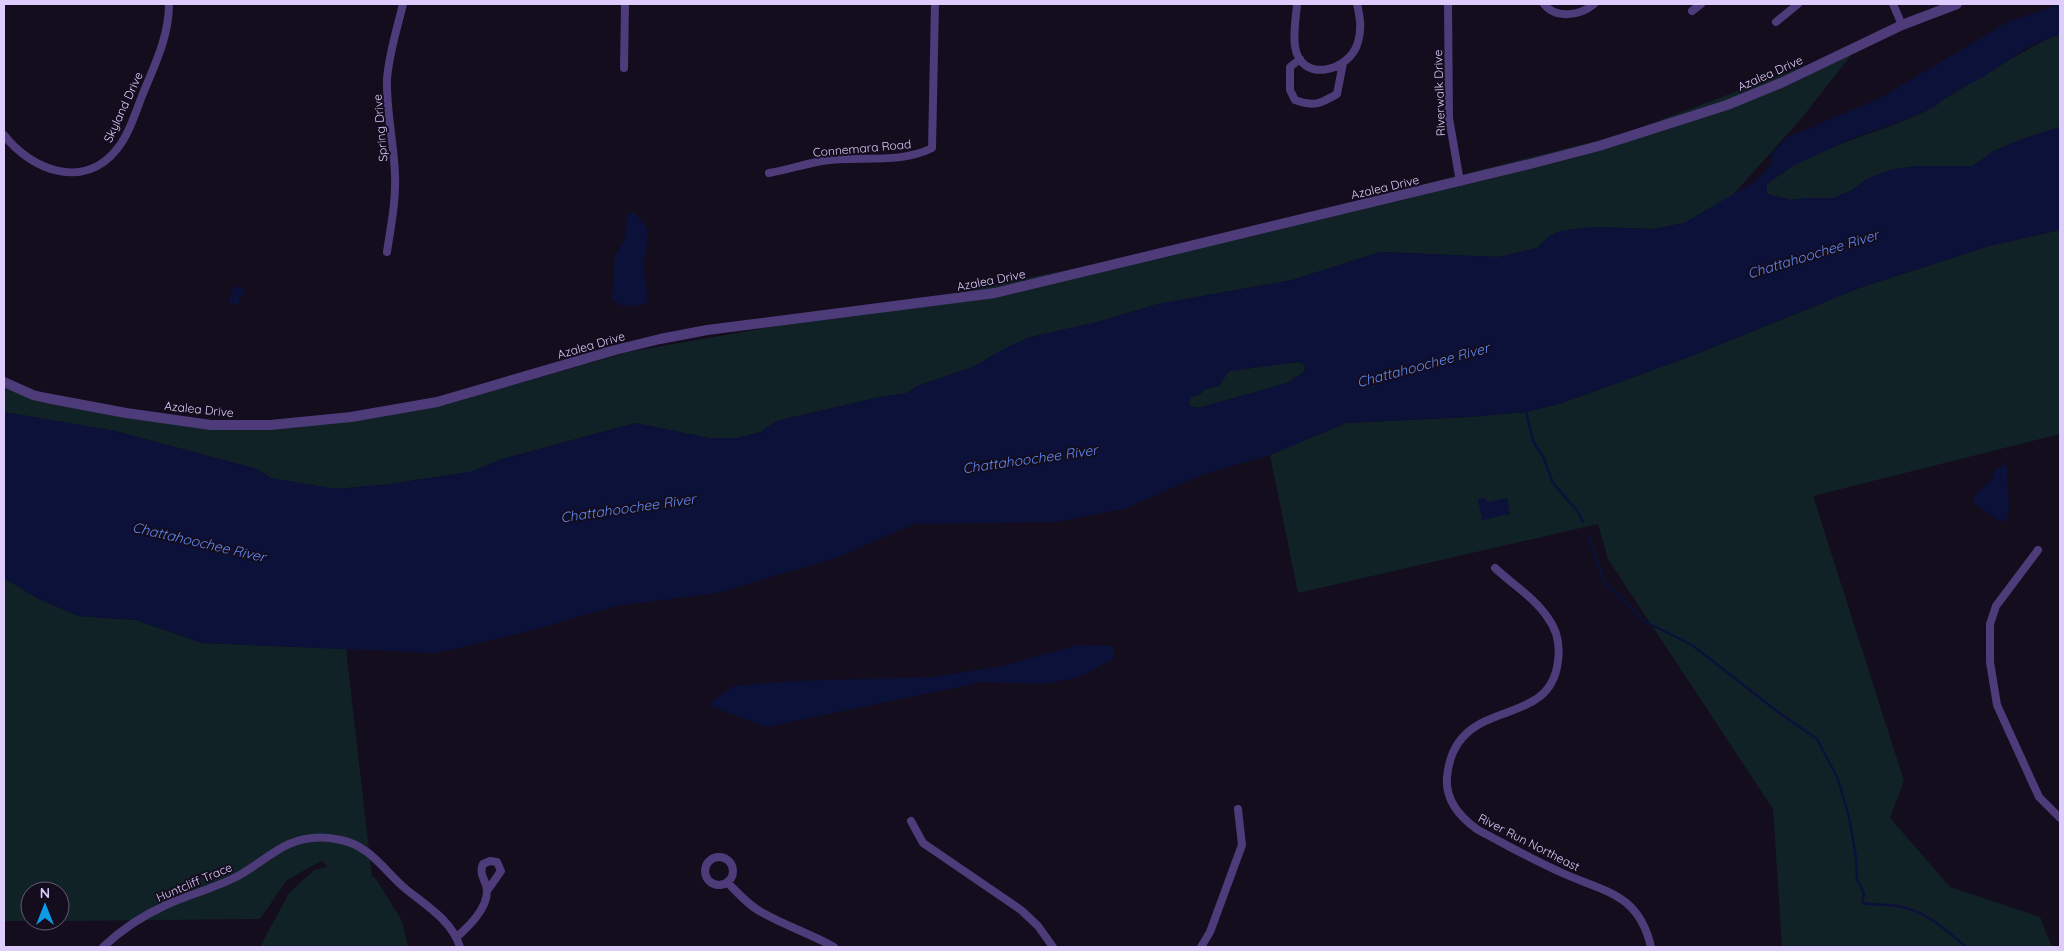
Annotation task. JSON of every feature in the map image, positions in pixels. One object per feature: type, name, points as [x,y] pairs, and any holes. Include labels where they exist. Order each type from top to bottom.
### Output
[{"type":"street","name":"Skyland Drive","points":[[4,135],[22,154],[40,165],[65,173],[80,172],[92,168],[109,158],[122,142],[161,49],[169,4]]},
{"type":"street","name":"Spring Drive","points":[[387,252],[394,207],[395,176],[387,79],[392,47],[403,4]]},
{"type":"street","points":[[624,68],[626,4]]},
{"type":"street","name":"Connemara Road","points":[[769,173],[790,170],[821,161],[863,157],[898,159],[921,154],[932,148],[935,4]]},
{"type":"street","points":[[1297,4],[1295,46],[1300,58],[1307,66],[1321,70],[1335,68],[1343,63],[1354,51],[1358,43],[1361,27],[1357,4]]},
{"type":"street","name":"Riverwalk Drive","points":[[1448,4],[1449,118],[1460,182]]},
{"type":"street","points":[[1544,4],[1551,12],[1559,15],[1586,9],[1594,4]]},
{"type":"street","points":[[1692,11],[1702,4]]},
{"type":"street","points":[[1776,22],[1798,4]]},
{"type":"street","points":[[1893,4],[1902,25]]},
{"type":"street","name":"Azalea Drive","points":[[4,382],[32,395],[60,402],[202,424],[263,425],[350,417],[437,402],[615,350],[660,339],[707,330],[995,293],[1460,182],[1599,146],[1727,105],[1781,84],[1902,25],[1957,4]]},
{"type":"street","points":[[1300,58],[1290,67],[1290,90],[1295,100],[1307,104],[1320,104],[1336,94],[1343,63]]},
{"type":"street","points":[[2038,550],[1996,606],[1990,624],[1990,662],[1997,705],[2039,797],[2060,818]]},
{"type":"street","name":"River Run Northeast","points":[[1495,568],[1538,606],[1548,618],[1558,641],[1558,666],[1552,684],[1543,695],[1522,707],[1479,724],[1461,739],[1453,750],[1447,780],[1453,804],[1460,814],[1478,830],[1558,872],[1614,893],[1627,903],[1641,921],[1648,934],[1651,947]]},
{"type":"street","points":[[1202,947],[1210,932],[1242,845],[1238,809]]},
{"type":"street","points":[[911,821],[923,843],[1021,910],[1038,926],[1053,947]]},
{"type":"street","name":"Huntcliff Trace","points":[[104,947],[127,927],[166,905],[234,878],[289,844],[306,839],[325,837],[343,840],[361,847],[376,859],[404,888],[434,911],[457,937],[460,947]]},
{"type":"street","points":[[727,882],[750,905],[762,913],[834,947]]},
{"type":"street","points":[[457,937],[476,916],[487,891]]},
{"type":"shaded area","points":[[2060,34],[2060,127],[2022,139],[1992,152],[1973,166],[1915,166],[1865,180],[1852,190],[1834,198],[1791,200],[1767,194],[1767,184],[1785,170],[1805,159],[1912,118],[1932,108],[2032,47]]},
{"type":"shaded area","points":[[1858,46],[1801,119],[1730,198],[1684,223],[1655,229],[1594,227],[1557,232],[1547,238],[1537,248],[1498,257],[1380,252],[1292,280],[1158,304],[1094,323],[1030,337],[973,367],[917,386],[907,393],[880,397],[776,421],[761,432],[737,438],[709,438],[635,423],[502,459],[470,472],[382,485],[335,489],[271,478],[257,469],[115,431],[4,412],[4,387],[43,403],[197,428],[225,430],[286,428],[344,422],[496,390],[628,352],[885,307],[1096,264],[1293,217],[1623,134]]},
{"type":"shaded area","points":[[2060,230],[2060,434],[1813,496],[1904,781],[1890,818],[1950,887],[2040,917],[2052,947],[1782,947],[1773,809],[1608,559],[1598,524],[1298,593],[1270,455],[1346,423],[1469,417],[1526,412],[1562,403],[1694,355],[1859,288],[1989,246]]},
{"type":"shaded area","points":[[1298,362],[1305,365],[1304,372],[1287,383],[1198,408],[1190,406],[1189,401],[1191,397],[1200,394],[1205,389],[1218,386],[1229,371]]},
{"type":"shaded area","points":[[4,578],[39,599],[79,616],[136,620],[202,643],[346,649],[372,876],[376,879],[402,921],[408,947],[260,947],[289,893],[313,871],[328,866],[321,861],[287,880],[260,919],[70,921],[70,881],[20,881],[20,921],[4,921]]},
{"type":"water","name":"Chattahoochee River","points":[[2060,4],[2060,34],[2030,46],[1983,77],[1948,96],[1934,107],[1908,119],[1861,135],[1796,164],[1767,184],[1767,194],[1791,200],[1834,198],[1852,190],[1865,180],[1889,170],[1915,166],[1973,166],[1992,152],[2022,139],[2060,127],[2060,230],[1989,246],[1859,288],[1694,355],[1562,403],[1526,412],[1469,417],[1346,423],[1270,455],[1202,475],[1124,509],[1055,522],[914,524],[836,558],[717,593],[616,606],[522,633],[436,653],[202,643],[136,620],[79,616],[39,599],[4,578],[4,412],[115,431],[257,469],[271,478],[335,489],[382,485],[470,472],[502,459],[635,423],[709,438],[737,438],[761,432],[776,421],[880,397],[907,393],[917,386],[973,367],[1030,337],[1094,323],[1158,304],[1292,280],[1380,252],[1498,257],[1537,248],[1547,238],[1558,232],[1594,227],[1655,229],[1684,223],[1754,182],[1771,165],[1773,152],[1788,137],[1880,98],[2008,22]],"holes":[[[1298,362],[1305,365],[1304,372],[1287,383],[1198,408],[1190,406],[1189,401],[1191,397],[1200,394],[1205,389],[1219,386],[1229,371]]]},
{"type":"water","points":[[635,213],[647,228],[648,238],[643,264],[648,302],[639,306],[618,305],[612,298],[615,255],[624,241],[628,215]]},
{"type":"water","points":[[234,286],[245,289],[238,305],[229,302]]},
{"type":"water","points":[[2007,464],[2009,512],[2006,521],[2000,521],[1975,504],[1974,496],[1991,481],[1995,470]]},
{"type":"water","points":[[1486,498],[1487,502],[1507,498],[1510,514],[1482,520],[1478,499]]},
{"type":"water","points":[[1078,645],[1114,646],[1113,659],[1079,677],[1045,684],[982,682],[767,727],[708,705],[733,686],[790,681],[933,677],[1002,666]]},
{"type":"waterway","points":[[1526,412],[1534,443],[1543,456],[1553,483],[1579,513],[1583,522]]},
{"type":"waterway","points":[[1588,535],[1604,582],[1644,621],[1692,645],[1778,712],[1817,739],[1838,779],[1849,817],[1856,857],[1857,879],[1864,893],[1862,903],[1897,906],[1917,912],[1934,921],[1966,947]]}]
